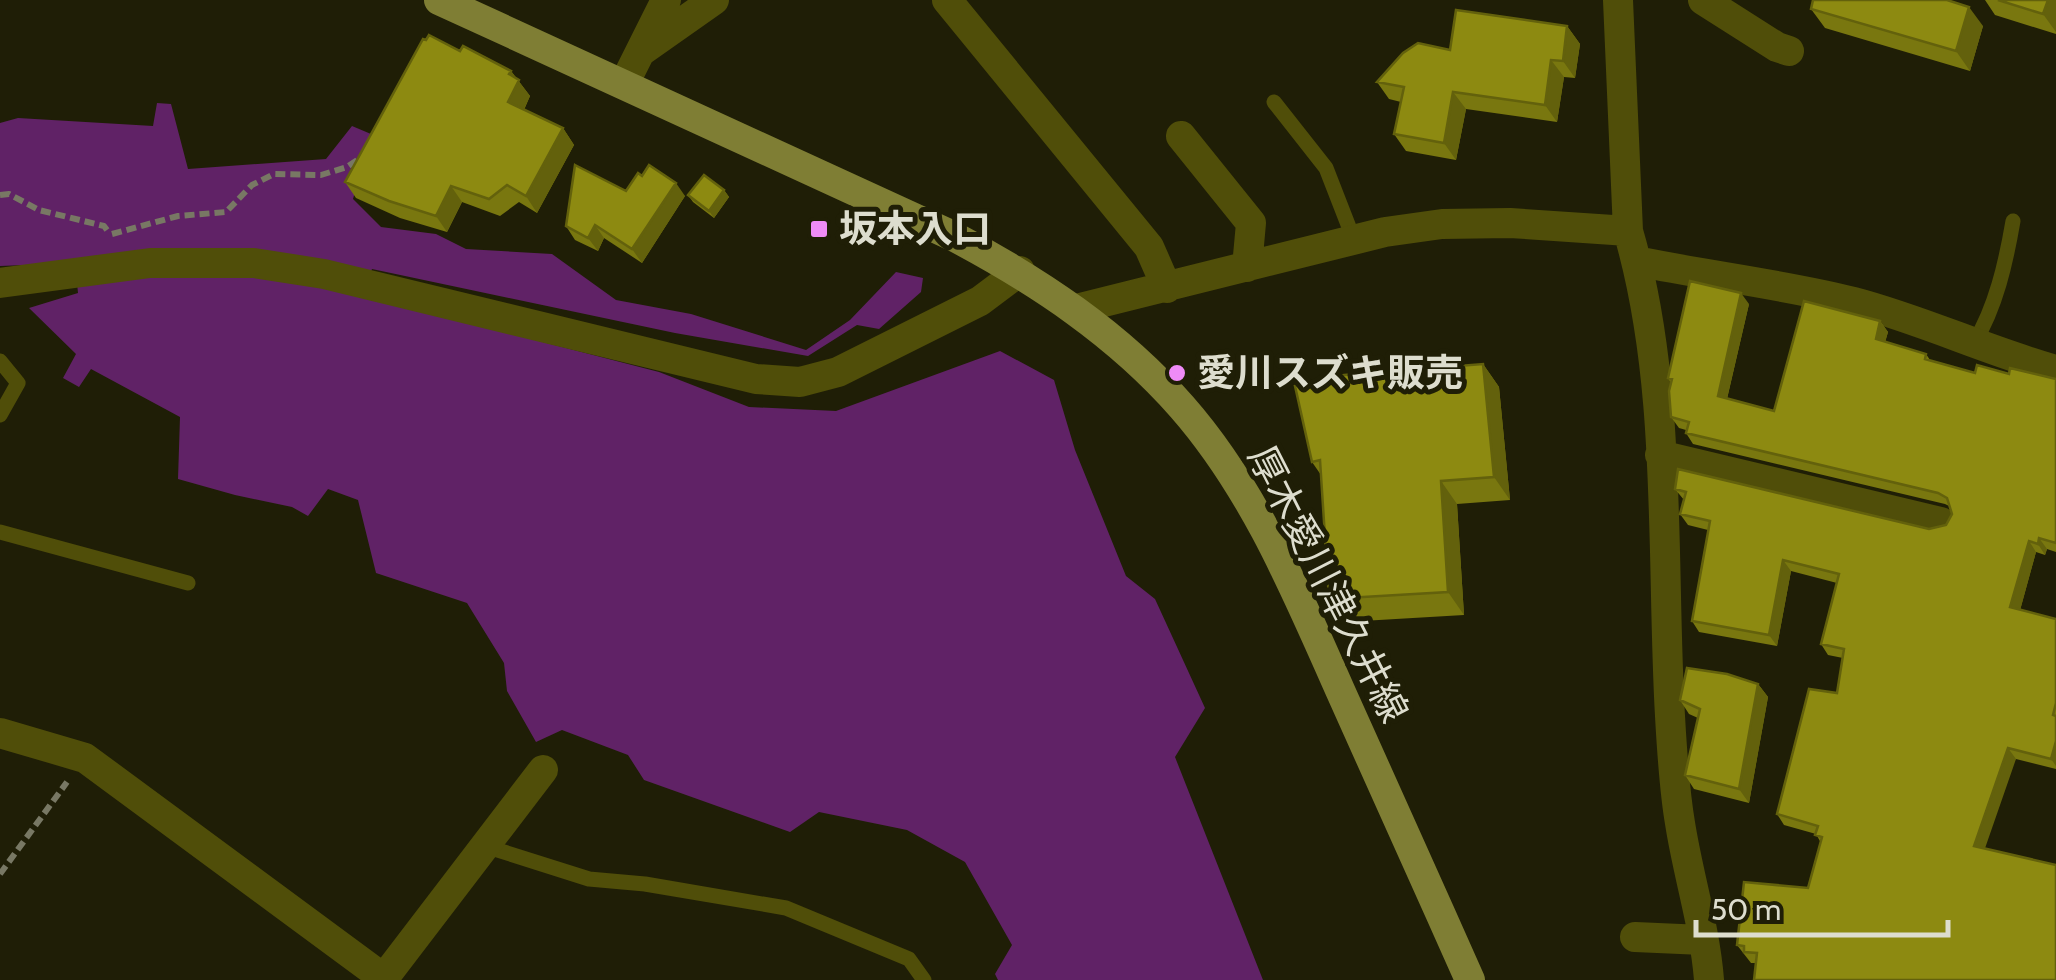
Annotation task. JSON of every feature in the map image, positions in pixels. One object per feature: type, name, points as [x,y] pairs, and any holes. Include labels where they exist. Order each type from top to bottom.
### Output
[{"type":"main road","name":"厚木愛川津久井線","points":[[440,0],[953,236],[1020,271],[1076,310],[1181,406],[1222,457],[1258,516],[1301,602],[1470,980]]},
{"type":"street","points":[[624,84],[666,0]]},
{"type":"street","points":[[641,51],[714,0]]},
{"type":"street","points":[[947,0],[1149,246],[1167,288]]},
{"type":"street","points":[[1618,0],[1628,231],[1651,358],[1660,456],[1670,718],[1680,824],[1709,980]]},
{"type":"street","points":[[1703,0],[1777,47],[1790,51]]},
{"type":"street","points":[[1180,136],[1251,224],[1247,268]]},
{"type":"street","points":[[1076,310],[1354,240],[1442,224],[1510,223],[1628,231]]},
{"type":"street","points":[[1636,261],[1857,303],[1952,332],[1993,352],[2056,370]]},
{"type":"street","points":[[0,283],[150,263],[254,263],[324,274],[756,379],[800,382],[838,372],[980,301],[1020,271]]},
{"type":"street","points":[[1660,456],[1900,496],[1941,522]]},
{"type":"street","points":[[0,733],[85,758],[385,979],[543,770]]},
{"type":"street","points":[[1634,938],[1703,940]]},
{"type":"lane","points":[[1274,102],[1326,168],[1354,240]]},
{"type":"lane","points":[[1974,343],[2007,258],[2012,221]]},
{"type":"lane","points":[[0,361],[18,383],[0,415]]},
{"type":"lane","points":[[0,532],[188,583]]},
{"type":"lane","points":[[485,846],[589,879],[644,884],[786,908],[909,959],[924,980]]},
{"type":"path","points":[[92,240],[178,216],[226,212],[252,185],[274,174],[321,175],[347,167],[374,148]]},
{"type":"path","points":[[0,195],[9,194],[39,210],[104,226],[110,234]]},
{"type":"path","points":[[0,874],[85,758]]},
{"type":"shaded area","points":[[157,103],[171,104],[188,169],[326,159],[352,126],[371,134],[353,199],[381,227],[436,234],[466,249],[552,254],[616,300],[691,314],[806,350],[850,320],[896,272],[923,278],[921,292],[879,329],[857,325],[808,356],[675,333],[372,269],[361,295],[659,372],[749,407],[836,411],[1000,351],[1054,380],[1075,450],[1126,576],[1155,599],[1205,708],[1175,757],[1263,980],[998,980],[995,974],[1012,945],[965,862],[907,830],[819,812],[790,832],[644,780],[628,755],[562,730],[536,742],[507,691],[504,663],[467,603],[376,573],[358,500],[328,489],[308,516],[292,507],[178,479],[180,417],[91,369],[79,387],[63,378],[76,354],[29,308],[78,293],[75,263],[0,266],[0,123],[18,118],[153,126]]},
{"type":"building","points":[[1813,0],[1947,0],[1969,7],[1956,51],[1811,9]]},
{"type":"building","points":[[1998,0],[2048,0],[2043,14]]},
{"type":"building","points":[[1456,10],[1567,26],[1563,61],[1551,60],[1545,105],[1453,92],[1444,143],[1394,134],[1404,87],[1377,82],[1403,53],[1418,43],[1450,50]]},
{"type":"building","points":[[429,35],[460,51],[463,46],[511,71],[509,74],[519,80],[508,102],[563,128],[526,196],[507,185],[489,199],[451,186],[436,216],[345,182],[423,39]]},
{"type":"building","points":[[575,165],[626,191],[649,165],[676,183],[632,249],[595,225],[588,238],[566,226]]},
{"type":"building","points":[[704,175],[724,190],[709,211],[688,195]]},
{"type":"building","points":[[1690,281],[1741,293],[1718,396],[1774,411],[1804,301],[1880,321],[1876,339],[1926,354],[1925,359],[1975,373],[1977,365],[2009,374],[2010,368],[2056,379],[2056,543],[2039,538],[2038,544],[2029,541],[2010,607],[2056,619],[2056,741],[2051,759],[2008,748],[1974,846],[2056,865],[2056,980],[1754,980],[1757,953],[1744,952],[1744,946],[1737,945],[1744,882],[1808,888],[1822,837],[1815,835],[1818,826],[1777,814],[1809,689],[1837,693],[1844,649],[1821,644],[1839,574],[1783,560],[1769,635],[1692,621],[1710,521],[1680,514],[1686,492],[1675,489],[1678,469],[1929,529],[1946,525],[1952,514],[1947,498],[1938,493],[1686,433],[1689,422],[1671,417],[1672,379],[1668,378]]},
{"type":"building","points":[[1483,364],[1494,477],[1441,481],[1448,592],[1329,599],[1320,460],[1312,462],[1295,386],[1344,375]]},
{"type":"building","points":[[1687,668],[1758,684],[1739,789],[1685,775],[1700,709],[1680,700]]},
{"type":"place","name":"坂本入口","points":[[819,229]]},
{"type":"place","name":"愛川スズキ販売","points":[[1177,373]]}]
